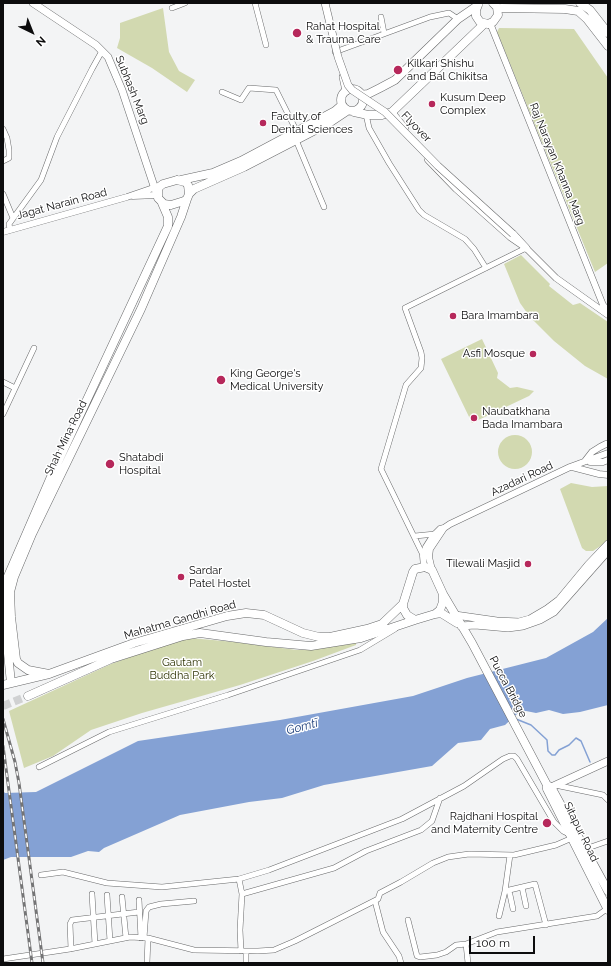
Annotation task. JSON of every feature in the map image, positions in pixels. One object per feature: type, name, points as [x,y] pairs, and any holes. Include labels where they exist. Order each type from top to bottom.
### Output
[{"type":"main road","name":"Subhash Marg","points":[[33,3],[96,45],[108,57],[122,90],[143,150],[148,156],[157,180],[158,189]]},
{"type":"main road","points":[[325,3],[346,91]]},
{"type":"main road","name":"Flyover","points":[[325,3],[338,57],[348,86],[385,112],[438,166],[513,234],[526,248]]},
{"type":"main road","points":[[354,89],[346,91],[342,94],[341,98],[347,109],[366,114],[382,115],[392,112],[487,24],[496,20],[498,10],[493,3]]},
{"type":"main road","points":[[336,51],[350,84],[354,89],[362,94],[375,91],[395,80],[458,19],[479,4]]},
{"type":"main road","points":[[479,4],[476,10],[476,16],[480,22],[487,24]]},
{"type":"main road","points":[[583,4],[590,10],[608,33]]},
{"type":"main road","points":[[498,10],[501,8],[565,9],[578,11],[587,18],[608,46]]},
{"type":"main road","points":[[261,155],[212,174],[177,180],[158,189],[159,200],[162,203],[170,205],[184,201],[194,189],[261,155],[296,136],[329,123],[347,109],[360,108],[363,103],[362,94]]},
{"type":"main road","points":[[181,180],[188,186],[188,196]]},
{"type":"main road","name":"Shah Mina Road","points":[[7,682],[9,665],[5,591],[14,577],[66,456],[96,393],[119,355],[154,280],[181,217],[188,196]]},
{"type":"main road","name":"Shah Mina Road","points":[[96,393],[110,351],[168,226],[168,217],[162,203]]},
{"type":"main road","points":[[145,276],[154,280]]},
{"type":"main road","points":[[110,351],[119,355]]},
{"type":"main road","points":[[460,625],[428,569],[415,569],[412,572],[403,604],[403,608],[407,615],[415,620],[441,613],[460,625],[508,628],[523,626],[540,620],[554,612],[572,594],[588,569],[608,544]]},
{"type":"main road","points":[[455,615],[497,621],[519,622],[530,619],[547,609],[558,600],[608,551]]},
{"type":"main road","name":"Shah Mina Road","points":[[5,591],[11,617],[16,659],[18,663],[28,670],[49,674]]},
{"type":"main road","points":[[435,614],[440,610],[443,602],[442,594]]},
{"type":"main road","name":"Mahatma Gandhi Road","points":[[3,685],[7,682],[49,674],[134,643],[227,616],[246,613],[264,615],[303,633],[319,637],[330,637],[367,629],[382,624],[403,604]]},
{"type":"main road","name":"Mahatma Gandhi Road","points":[[28,696],[111,659],[183,636],[200,633],[302,646],[323,645],[361,638],[415,620]]},
{"type":"main road","points":[[198,624],[200,633]]},
{"type":"main road","name":"Pucca Bridge","points":[[460,625],[472,643],[524,742]]},
{"type":"main road","points":[[302,646],[303,633]]},
{"type":"main road","name":"Sitapur Road","points":[[524,742],[608,892]]},
{"type":"main road","points":[[550,786],[608,761]]},
{"type":"main road","name":"Sitapur Road","points":[[550,786],[571,836],[608,909]]},
{"type":"street","points":[[172,8],[185,3]]},
{"type":"street","points":[[255,3],[266,45]]},
{"type":"street","points":[[336,51],[430,17],[449,13],[458,19]]},
{"type":"street","points":[[381,16],[384,33]]},
{"type":"street","name":"Raj Narayan Khanna Marg","points":[[487,24],[603,305],[608,311]]},
{"type":"street","points":[[10,229],[9,224],[41,180],[57,137],[102,52]]},
{"type":"street","points":[[222,92],[241,100],[249,88],[276,90],[324,207]]},
{"type":"street","points":[[392,112],[433,166],[456,189],[510,238],[526,248],[556,278],[608,314]]},
{"type":"street","points":[[366,114],[369,128],[419,210],[424,215],[465,239],[474,249],[486,268]]},
{"type":"street","points":[[3,130],[7,138],[9,150],[9,158],[3,161]]},
{"type":"street","name":"Jagat Narain Road","points":[[3,232],[158,189]]},
{"type":"street","points":[[3,194],[13,218]]},
{"type":"street","points":[[428,569],[424,555],[381,469],[406,385],[421,368],[421,352],[405,308],[526,248]]},
{"type":"street","points":[[3,414],[34,348]]},
{"type":"street","points":[[3,382],[15,388]]},
{"type":"street","name":"Azadari Road","points":[[435,534],[440,528],[444,528],[584,462],[592,452],[606,444]]},
{"type":"street","points":[[584,462],[608,453]]},
{"type":"street","points":[[584,462],[603,462],[608,460]]},
{"type":"street","points":[[572,467],[608,475]]},
{"type":"street","points":[[428,569],[430,549],[444,528]]},
{"type":"street","points":[[414,536],[435,534]]},
{"type":"street","points":[[424,555],[426,547],[435,534]]},
{"type":"street","points":[[39,767],[109,732],[228,695],[360,650],[403,625]]},
{"type":"street","points":[[3,959],[71,949],[126,938],[144,938],[194,950],[274,950],[378,900],[380,893],[433,863],[448,857],[469,854],[510,855],[556,845],[571,836],[563,831],[554,822],[514,756],[510,756],[503,759],[464,786],[402,819],[269,870],[239,878],[162,886],[107,883],[63,872],[41,875]]},
{"type":"street","points":[[550,786],[603,795],[608,800]]},
{"type":"street","points":[[242,894],[334,868],[366,851],[421,830],[432,821],[440,798]]},
{"type":"street","points":[[584,849],[608,841]]},
{"type":"street","points":[[499,916],[507,891],[510,855]]},
{"type":"street","points":[[239,878],[242,894],[240,930],[246,963]]},
{"type":"street","points":[[507,891],[535,884],[546,925]]},
{"type":"street","points":[[522,887],[526,906]]},
{"type":"street","points":[[507,891],[513,909]]},
{"type":"street","points":[[92,894],[95,944]]},
{"type":"street","points":[[107,895],[110,941]]},
{"type":"street","points":[[122,897],[126,938]]},
{"type":"street","points":[[139,900],[139,912],[147,963]]},
{"type":"street","points":[[375,901],[383,932],[399,956],[401,963]]},
{"type":"street","points":[[144,938],[146,911],[148,907],[161,904],[194,902]]},
{"type":"street","points":[[408,920],[417,956],[420,956],[437,955],[456,945],[466,944],[496,932],[597,916],[608,909]]},
{"type":"street","points":[[71,949],[70,924],[72,920],[139,912]]},
{"type":"street","points":[[466,944],[468,963]]},
{"type":"street","points":[[420,956],[420,963]]},
{"type":"green space","points":[[163,8],[169,52],[179,71],[195,80],[187,92],[152,68],[117,48],[120,38],[120,23]]},
{"type":"green space","points":[[499,28],[574,29],[608,78],[608,263],[595,272],[497,32]]},
{"type":"green space","points":[[521,255],[550,284],[549,286],[573,305],[580,303],[608,322],[608,379],[585,366],[554,341],[530,317],[520,303],[504,264]]},
{"type":"green space","points":[[482,339],[498,373],[497,378],[510,388],[517,387],[534,391],[529,396],[472,423],[441,359]]},
{"type":"green space","points":[[512,435],[518,435],[522,436],[529,442],[532,452],[531,459],[525,466],[518,469],[512,469],[508,468],[501,462],[498,455],[498,449],[499,445],[505,438]]},
{"type":"green space","points":[[571,483],[592,487],[608,486],[608,541],[593,551],[586,551],[582,548],[560,489]]},
{"type":"green space","name":"Gautam Buddha Park","points":[[190,638],[297,650],[316,649],[356,641],[356,645],[240,685],[142,713],[91,730],[53,756],[24,768],[9,711],[111,664],[173,641]]},
{"type":"water","name":"Gomtī","points":[[608,618],[608,705],[580,712],[563,714],[549,710],[536,713],[526,711],[517,714],[505,725],[490,729],[481,740],[458,743],[432,766],[324,785],[282,798],[249,802],[180,815],[104,848],[99,852],[88,851],[71,857],[11,857],[3,860],[3,791],[5,793],[36,792],[138,741],[280,720],[413,696],[467,678],[546,658],[593,632]]},
{"type":"waterway","points":[[516,719],[531,725],[545,738],[547,740],[548,751],[552,755],[555,755],[559,750],[569,745],[576,738],[581,741],[590,762]]},
{"type":"tunnel","points":[[3,706],[28,696]]},
{"type":"railway","points":[[3,719],[15,762],[19,783],[43,963]]},
{"type":"railway","points":[[3,746],[32,963]]},
{"type":"place","name":"Rahat Hospital & Trauma Care","points":[[297,33]]},
{"type":"place","name":"Kilkari Shishu and Bal Chikitsa","points":[[398,70]]},
{"type":"place","name":"Kusum Deep Complex","points":[[432,104]]},
{"type":"place","name":"Faculty of Dental Sciences","points":[[263,123]]},
{"type":"place","name":"Bara Imambara","points":[[453,316]]},
{"type":"place","name":"Asfi Mosque","points":[[533,354]]},
{"type":"place","name":"King George's Medical University","points":[[221,380]]},
{"type":"place","name":"Naubatkhana Bada Imambara","points":[[474,418]]},
{"type":"place","name":"Shatabdi Hospital","points":[[110,464]]},
{"type":"place","name":"Tilewali Masjid","points":[[528,564]]},
{"type":"place","name":"Sardar Patel Hostel","points":[[181,577]]},
{"type":"place","name":"Rajdhani Hospital and Maternity Centre","points":[[547,823]]}]
